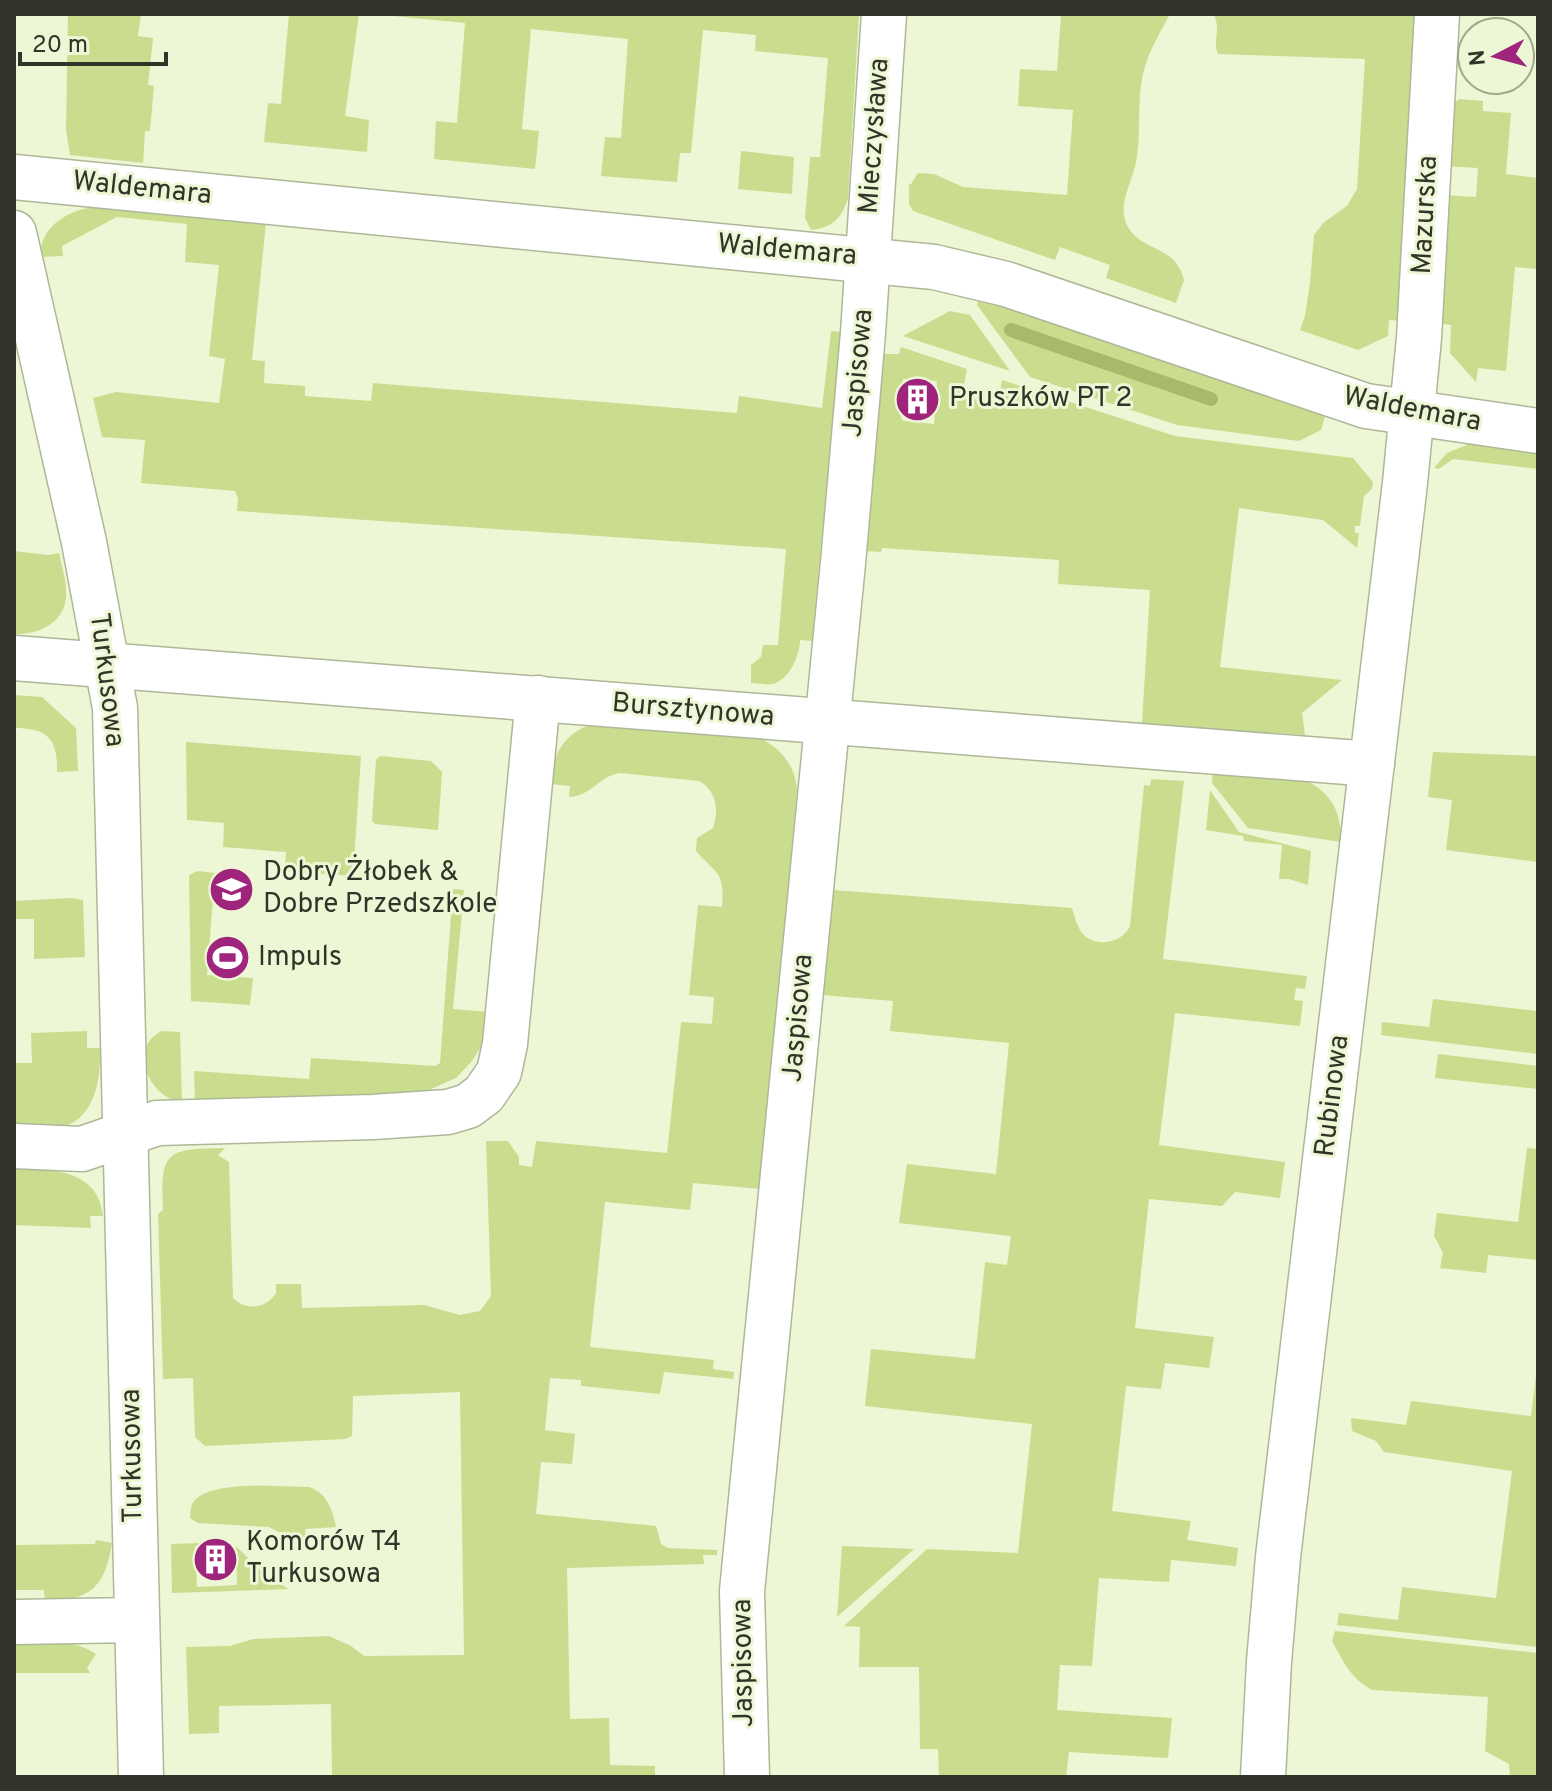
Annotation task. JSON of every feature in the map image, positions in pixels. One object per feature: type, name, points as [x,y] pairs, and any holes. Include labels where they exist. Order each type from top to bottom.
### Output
[{"type":"street","name":"Mieczysława","points":[[868,259],[884,14]]},
{"type":"street","name":"Mazurska","points":[[1412,415],[1437,14]]},
{"type":"street","name":"Waldemara","points":[[14,177],[868,259],[951,270],[1006,284],[1366,406],[1538,431]]},
{"type":"street","name":"Turkusowa","points":[[14,233],[78,512],[116,726],[123,1136],[141,1777]]},
{"type":"street","name":"Jaspisowa","points":[[747,1777],[742,1591],[828,721],[868,259]]},
{"type":"street","name":"Rubinowa","points":[[1263,1777],[1278,1557],[1412,415]]},
{"type":"street","name":"Bursztynowa","points":[[14,658],[1372,764]]},
{"type":"street","points":[[14,1146],[76,1150],[157,1123],[448,1112],[468,1106],[484,1094],[499,1072],[505,1050],[538,698]]},
{"type":"street","points":[[14,1622],[137,1620]]},
{"type":"green space","points":[[68,14],[141,14],[138,36],[153,38],[148,85],[154,86],[150,131],[145,131],[143,163],[70,155],[66,130]]},
{"type":"green space","points":[[289,14],[359,14],[345,116],[369,120],[367,152],[264,142],[268,103],[281,104]]},
{"type":"green space","points":[[373,14],[859,14],[846,205],[830,224],[818,229],[811,230],[805,218],[810,157],[820,157],[828,58],[755,51],[756,35],[703,30],[691,153],[680,153],[677,182],[601,176],[605,137],[621,138],[628,39],[531,29],[522,129],[539,131],[535,169],[434,159],[436,121],[457,123],[465,23]]},
{"type":"green space","points":[[1061,14],[1170,14],[1144,70],[1138,151],[1124,211],[1128,227],[1134,235],[1166,254],[1180,268],[1184,280],[1176,303],[1106,278],[1110,265],[1060,247],[1055,260],[913,211],[909,204],[909,184],[918,173],[934,174],[963,187],[1067,195],[1073,110],[1018,106],[1020,69],[1057,71]]},
{"type":"green space","points":[[1213,14],[1420,14],[1403,321],[1389,320],[1388,336],[1358,350],[1300,330],[1310,283],[1314,235],[1323,223],[1347,206],[1357,189],[1365,59],[1218,54],[1217,24]]},
{"type":"green space","points":[[1459,99],[1483,101],[1483,111],[1511,113],[1506,174],[1538,178],[1538,269],[1515,267],[1506,371],[1478,368],[1476,382],[1450,353],[1451,325],[1436,323],[1443,195],[1476,197],[1478,168],[1445,166],[1451,106]]},
{"type":"green space","points":[[741,151],[794,157],[792,194],[738,189]]},
{"type":"green space","points":[[95,207],[266,223],[252,360],[265,361],[264,383],[305,386],[305,396],[371,401],[373,383],[737,413],[739,396],[822,408],[831,331],[841,332],[812,641],[800,640],[798,653],[784,678],[770,684],[751,683],[751,665],[761,657],[763,645],[778,645],[786,549],[237,511],[235,491],[141,483],[145,440],[102,437],[93,398],[116,392],[219,403],[225,359],[209,356],[219,265],[185,262],[187,224],[117,217],[62,246],[63,256],[41,257],[45,237],[57,222],[75,212]]},
{"type":"green space","points":[[978,298],[1325,416],[1321,430],[1299,441],[1177,425],[1030,377],[977,305]]},
{"type":"green space","points":[[950,311],[970,315],[1010,371],[903,336]]},
{"type":"green space","points":[[901,347],[967,369],[962,397],[998,403],[1002,380],[1175,436],[1353,458],[1373,482],[1372,489],[1364,496],[1360,526],[1355,526],[1355,533],[1359,533],[1357,548],[1323,520],[1239,508],[1220,667],[1342,680],[1302,713],[1305,735],[1142,723],[1150,590],[1058,584],[1059,560],[882,548],[881,552],[866,551],[884,354],[899,354]],"holes":[[[903,379],[937,381],[934,424],[904,421],[901,418]]]},
{"type":"green space","points":[[1469,444],[1538,452],[1538,469],[1453,459],[1439,469],[1434,468],[1447,453]]},
{"type":"green space","points":[[14,551],[48,555],[59,553],[66,586],[64,606],[55,621],[40,630],[14,634]]},
{"type":"green space","points":[[14,695],[42,697],[76,728],[78,771],[57,772],[53,743],[48,737],[35,730],[14,728]]},
{"type":"green space","points":[[594,723],[760,738],[786,759],[797,789],[761,1189],[693,1183],[690,1210],[605,1202],[590,1347],[714,1360],[713,1369],[734,1372],[733,1379],[664,1372],[660,1394],[581,1386],[581,1380],[550,1378],[545,1430],[575,1434],[572,1464],[541,1462],[536,1514],[656,1526],[661,1544],[668,1548],[717,1550],[717,1555],[703,1555],[704,1564],[567,1568],[570,1719],[609,1718],[610,1765],[655,1766],[655,1777],[332,1777],[331,1704],[219,1706],[219,1733],[189,1734],[186,1647],[230,1646],[253,1639],[329,1636],[364,1656],[464,1655],[460,1392],[353,1396],[352,1436],[345,1439],[205,1446],[195,1437],[193,1378],[163,1379],[158,1214],[163,1210],[166,1164],[179,1152],[225,1148],[218,1155],[229,1162],[233,1298],[238,1302],[250,1306],[261,1305],[276,1293],[276,1284],[301,1284],[302,1308],[424,1305],[460,1315],[480,1311],[491,1296],[486,1141],[508,1141],[519,1157],[519,1165],[532,1167],[536,1141],[667,1153],[681,1022],[712,1024],[714,997],[689,995],[698,905],[722,907],[721,880],[696,851],[697,838],[713,828],[715,802],[710,790],[699,781],[620,773],[606,778],[583,794],[569,797],[570,786],[550,784],[557,754],[574,733]]},
{"type":"green space","points":[[186,742],[361,756],[353,876],[285,871],[286,852],[223,847],[224,823],[187,820]]},
{"type":"green space","points":[[1433,752],[1538,756],[1538,862],[1446,850],[1452,800],[1428,797]]},
{"type":"green space","points":[[380,756],[431,761],[442,772],[438,830],[375,824],[372,821],[376,760]]},
{"type":"green space","points":[[1213,769],[1301,778],[1311,783],[1332,803],[1339,820],[1341,842],[1248,828],[1212,783]]},
{"type":"green space","points":[[1151,779],[1184,781],[1163,959],[1307,976],[1305,989],[1296,988],[1294,1000],[1303,1001],[1300,1026],[1175,1013],[1159,1145],[1285,1162],[1280,1198],[1235,1192],[1222,1206],[1149,1199],[1135,1328],[1214,1337],[1209,1368],[1165,1363],[1161,1389],[1126,1386],[1112,1511],[1191,1521],[1187,1540],[1238,1548],[1236,1566],[1171,1560],[1169,1582],[1099,1578],[1092,1666],[1060,1665],[1057,1710],[1172,1718],[1168,1758],[1069,1752],[1066,1777],[939,1777],[938,1749],[920,1749],[919,1667],[859,1667],[860,1627],[844,1626],[927,1549],[1018,1553],[1032,1424],[865,1406],[871,1349],[975,1359],[985,1262],[1007,1265],[1011,1236],[899,1223],[907,1164],[996,1174],[1009,1043],[890,1031],[893,1001],[822,995],[832,890],[1072,908],[1078,927],[1086,937],[1098,942],[1117,939],[1130,926],[1144,785],[1150,786]]},
{"type":"green space","points":[[1210,790],[1239,832],[1311,851],[1308,885],[1279,879],[1282,845],[1244,841],[1243,836],[1206,830]]},
{"type":"green space","points":[[198,871],[215,873],[207,975],[253,978],[250,1005],[191,1001],[189,875]]},
{"type":"green space","points":[[453,889],[464,890],[453,1009],[490,1012],[484,1042],[456,1078],[420,1094],[195,1103],[194,1071],[309,1079],[311,1058],[435,1066],[440,1063]]},
{"type":"green space","points":[[83,900],[85,957],[34,959],[34,919],[14,919],[14,901]]},
{"type":"green space","points":[[1433,999],[1538,1011],[1538,1054],[1381,1035],[1382,1022],[1429,1027]]},
{"type":"green space","points":[[87,1031],[87,1048],[100,1048],[100,1061],[97,1087],[87,1110],[78,1119],[53,1129],[14,1127],[14,1063],[32,1063],[31,1033]]},
{"type":"green space","points":[[162,1031],[180,1032],[182,1102],[160,1092],[146,1071],[146,1048],[151,1039]]},
{"type":"green space","points":[[1438,1054],[1538,1066],[1538,1089],[1435,1078]]},
{"type":"green space","points":[[1527,1148],[1538,1149],[1538,1260],[1488,1255],[1486,1273],[1440,1268],[1443,1253],[1434,1236],[1437,1213],[1518,1222]]},
{"type":"green space","points":[[14,1168],[57,1171],[82,1180],[99,1200],[103,1216],[90,1216],[91,1228],[14,1225]]},
{"type":"green space","points":[[1538,1359],[1538,1647],[1337,1625],[1339,1613],[1398,1620],[1402,1587],[1496,1598],[1512,1471],[1384,1452],[1376,1441],[1352,1431],[1351,1418],[1406,1425],[1411,1401],[1531,1416]]},
{"type":"green space","points":[[249,1486],[309,1487],[328,1502],[336,1527],[305,1529],[306,1547],[269,1527],[198,1523],[190,1518],[195,1500],[217,1490]]},
{"type":"green space","points":[[96,1540],[112,1543],[105,1571],[93,1589],[73,1598],[45,1602],[44,1590],[14,1590],[14,1545],[95,1544]]},
{"type":"green space","points":[[230,1543],[195,1546],[197,1587],[237,1585],[236,1546],[265,1575],[289,1589],[172,1593],[171,1544]]},
{"type":"green space","points":[[842,1546],[914,1549],[837,1617]]},
{"type":"green space","points":[[1335,1631],[1538,1653],[1538,1777],[1510,1777],[1509,1764],[1485,1751],[1488,1697],[1372,1690],[1358,1681],[1344,1662],[1332,1641]]},
{"type":"green space","points":[[14,1642],[67,1643],[96,1654],[87,1668],[90,1673],[14,1673]]},
{"type":"waterway","points":[[1011,330],[1211,399]]},
{"type":"place","name":"Pruszków PT 2","points":[[918,399]]},
{"type":"place","name":"Dobry Żłobek & Dobre Przedszkole","points":[[232,889]]},
{"type":"place","name":"Impuls","points":[[227,958]]},
{"type":"place","name":"Komorów T4 Turkusowa","points":[[215,1559]]}]
